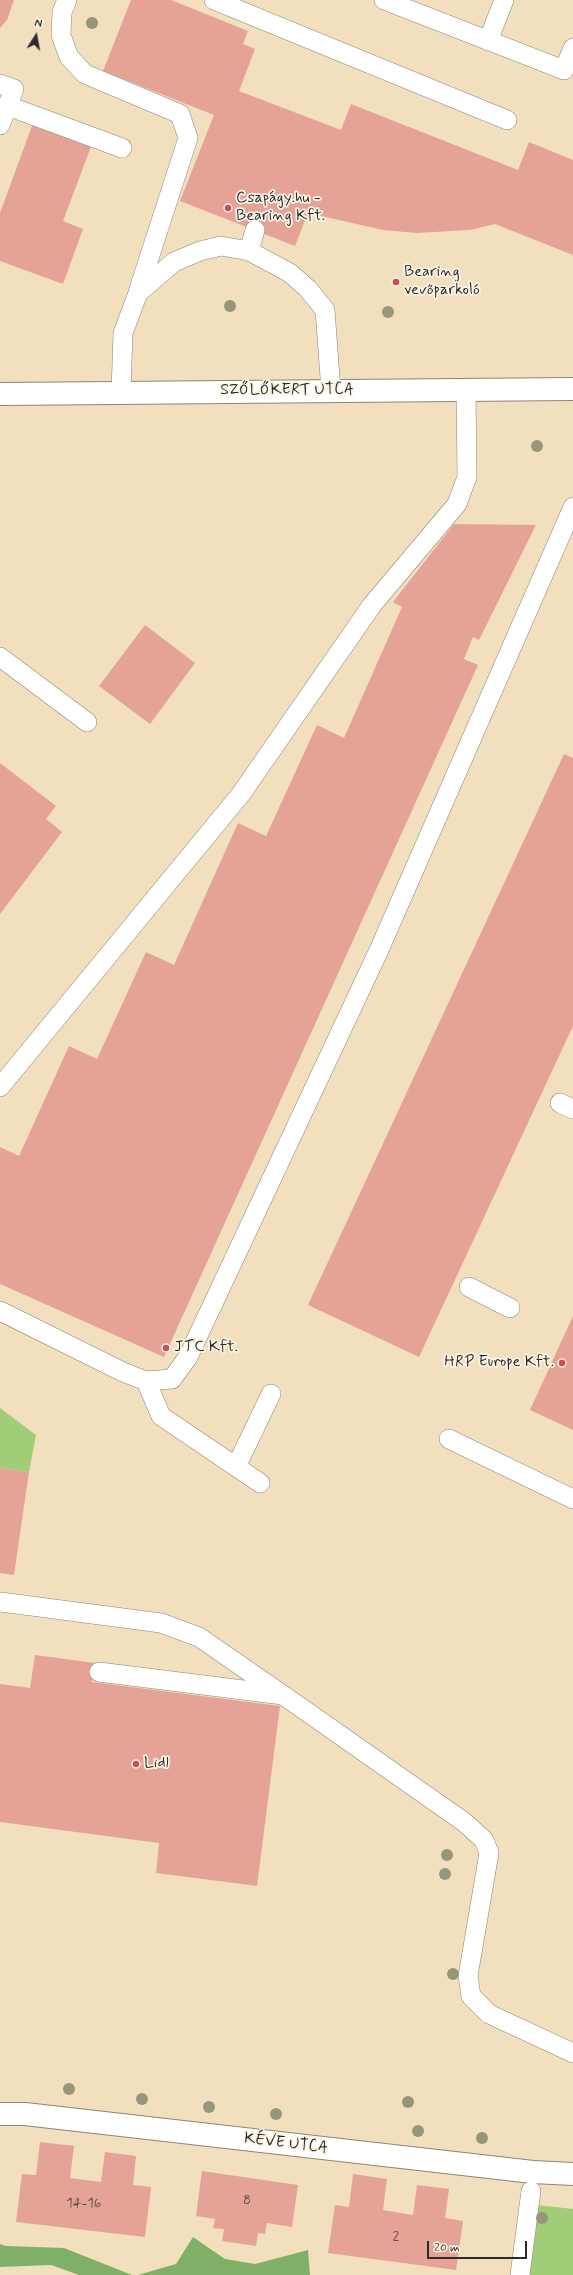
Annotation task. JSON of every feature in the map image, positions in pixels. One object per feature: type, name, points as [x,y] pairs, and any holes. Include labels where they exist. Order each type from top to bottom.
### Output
[{"type":"street","name":"SZŐLŐKERT UTCA","points":[[0,394],[573,389]]},
{"type":"street","name":"KÉVE UTCA","points":[[0,2114],[18,2113],[533,2172],[573,2174]]},
{"type":"lane","points":[[67,0],[62,12],[61,35],[69,57],[84,74],[180,114],[188,138],[159,232],[123,333],[121,392]]},
{"type":"lane","points":[[214,0],[507,120]]},
{"type":"lane","points":[[384,0],[569,72],[573,48]]},
{"type":"lane","points":[[488,41],[504,0]]},
{"type":"lane","points":[[0,84],[14,89],[0,125]]},
{"type":"lane","points":[[8,106],[122,148]]},
{"type":"lane","points":[[249,251],[255,230]]},
{"type":"lane","points":[[159,232],[174,262]]},
{"type":"lane","points":[[138,293],[174,262],[200,251],[221,246],[249,251],[290,273],[308,289],[325,310],[331,391]]},
{"type":"lane","points":[[0,1087],[240,794],[372,605],[456,504],[467,477],[466,389]]},
{"type":"lane","points":[[0,1311],[123,1372],[146,1381],[172,1379],[188,1357],[379,950],[573,507]]},
{"type":"lane","points":[[0,657],[87,722]]},
{"type":"lane","points":[[469,1287],[510,1308]]},
{"type":"lane","points":[[146,1381],[161,1416],[260,1483]]},
{"type":"lane","points":[[236,1467],[271,1394]]},
{"type":"lane","points":[[449,1439],[573,1499]]},
{"type":"lane","points":[[0,1602],[161,1623],[200,1637],[464,1822],[484,1840],[490,1853],[468,1976],[471,1996],[489,2014],[573,2053]]},
{"type":"lane","points":[[99,1672],[283,1695]]},
{"type":"lane","points":[[520,2275],[531,2191]]},
{"type":"green space","points":[[0,1408],[36,1435],[29,1472],[0,1468]]},
{"type":"green space","points":[[537,2205],[573,2209],[573,2275],[528,2275]]},
{"type":"green space","points":[[193,2237],[225,2259],[255,2264],[308,2250],[310,2275],[138,2275],[176,2264]]},
{"type":"green space","points":[[0,2244],[6,2246],[64,2248],[132,2275],[79,2275],[51,2265],[0,2267]]},
{"type":"building","points":[[0,0],[14,0],[7,20],[0,28]]},
{"type":"building","points":[[131,0],[171,0],[248,31],[243,44],[255,49],[239,91],[341,130],[351,104],[518,170],[529,142],[573,160],[573,255],[495,224],[470,230],[416,233],[383,230],[308,213],[295,246],[180,201],[214,115],[103,71]]},
{"type":"building","points":[[33,123],[92,144],[63,221],[83,229],[63,284],[0,261],[0,213]]},
{"type":"building","points":[[454,524],[536,525],[479,640],[473,637],[464,659],[478,665],[164,1357],[0,1284],[0,1147],[19,1156],[69,1046],[97,1059],[146,952],[174,965],[238,823],[266,836],[317,725],[344,738],[402,607],[393,602]]},
{"type":"building","points":[[145,625],[195,663],[150,724],[99,686]]},
{"type":"building","points":[[564,754],[573,758],[573,1026],[419,1357],[308,1305]]},
{"type":"building","points":[[0,763],[56,806],[46,819],[62,832],[0,914]]},
{"type":"building","name":"HRP Europe Kft.","points":[[573,1316],[573,1430],[530,1410]]},
{"type":"building","points":[[0,1468],[29,1472],[14,1575],[0,1573]]},
{"type":"building","name":"Lidl","points":[[35,1655],[95,1663],[92,1682],[280,1706],[257,1886],[156,1873],[159,1843],[0,1822],[0,1684],[30,1688]]},
{"type":"building","points":[[40,2142],[74,2146],[70,2178],[101,2182],[105,2152],[136,2156],[133,2185],[151,2187],[145,2237],[16,2222],[22,2174],[36,2175]]},
{"type":"building","points":[[202,2171],[298,2185],[292,2227],[267,2223],[265,2234],[258,2233],[256,2246],[222,2241],[224,2229],[213,2228],[215,2219],[196,2216]]},
{"type":"building","points":[[353,2174],[387,2179],[383,2210],[413,2215],[417,2185],[449,2189],[445,2218],[463,2221],[456,2270],[328,2253],[335,2205],[349,2207]]},
{"type":"place","name":"Csapágy.hu - Bearing Kft.","points":[[228,208]]},
{"type":"place","name":"Bearing vevőparkoló","points":[[396,282]]},
{"type":"place","name":"JTC Kft.","points":[[166,1348]]},
{"type":"place","name":"HRP Europe Kft.","points":[[562,1363]]},
{"type":"place","name":"Lidl","points":[[136,1764]]}]
